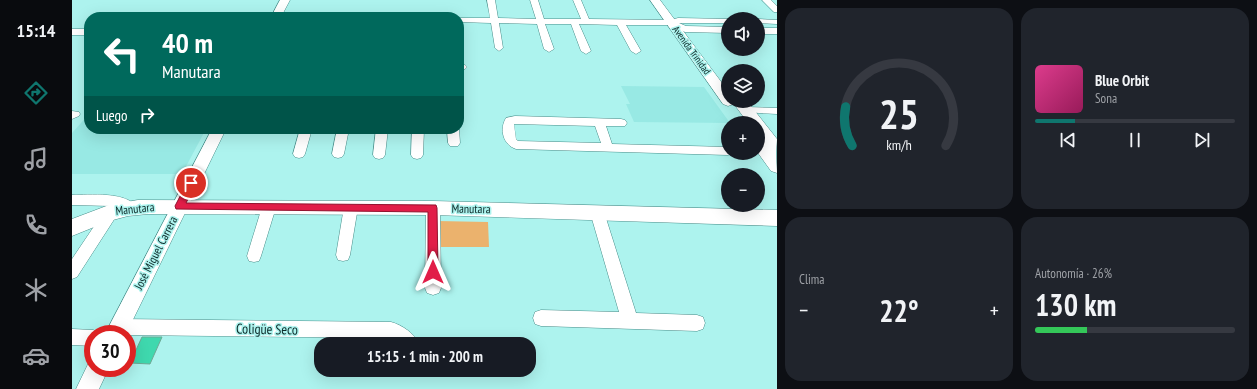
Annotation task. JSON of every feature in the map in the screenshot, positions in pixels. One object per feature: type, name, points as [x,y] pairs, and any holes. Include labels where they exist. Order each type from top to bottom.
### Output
[{"type":"main road","name":"Avenida Trinidad","points":[[655,0],[679,24],[721,77]]},
{"type":"main road","name":"Avenida Trinidad","points":[[664,0],[721,90]]},
{"type":"main road","points":[[765,149],[777,167]]},
{"type":"main road","name":"Manutara","points":[[72,228],[121,209],[180,206],[433,208],[777,218]]},
{"type":"street","points":[[278,12],[284,0]]},
{"type":"street","points":[[491,0],[499,48]]},
{"type":"street","points":[[534,0],[550,49]]},
{"type":"street","points":[[577,0],[586,22]]},
{"type":"street","points":[[766,0],[777,10]]},
{"type":"street","points":[[464,20],[679,24],[721,29]]},
{"type":"street","points":[[574,21],[586,52]]},
{"type":"street","points":[[679,24],[721,21]]},
{"type":"street","points":[[765,21],[777,22]]},
{"type":"street","points":[[620,22],[636,51]]},
{"type":"street","points":[[765,31],[777,31]]},
{"type":"street","points":[[72,32],[84,32]]},
{"type":"street","points":[[743,111],[777,111]]},
{"type":"street","points":[[621,123],[515,120],[510,121],[508,124],[510,141],[516,145],[721,151]]},
{"type":"street","points":[[599,122],[608,148]]},
{"type":"street","name":"José Miguel Carrera","points":[[120,325],[216,134]]},
{"type":"street","points":[[299,154],[305,134]]},
{"type":"street","points":[[338,154],[342,134]]},
{"type":"street","points":[[379,155],[381,134]]},
{"type":"street","points":[[417,155],[418,134]]},
{"type":"street","points":[[453,134],[454,143]]},
{"type":"street","points":[[72,200],[117,201],[121,209],[72,272]]},
{"type":"street","points":[[254,256],[269,207]]},
{"type":"street","points":[[343,255],[351,207]]},
{"type":"street","points":[[433,208],[433,288]]},
{"type":"street","points":[[597,212],[630,321]]},
{"type":"street","points":[[541,318],[697,323]]},
{"type":"street","name":"Coligüe Seco","points":[[136,330],[391,330],[398,332],[402,337]]},
{"type":"street","points":[[72,337],[84,338]]},
{"type":"street","points":[[87,389],[93,377]]},
{"type":"shaded area","points":[[621,86],[704,87],[725,116],[721,116],[721,123],[634,122],[626,104],[630,104]]},
{"type":"shaded area","points":[[84,120],[84,134],[203,134],[182,174],[72,174],[72,133]]},
{"type":"shaded area","points":[[437,221],[488,222],[489,247],[439,247]]},
{"type":"building","points":[[142,337],[162,337],[150,364],[136,363],[136,350]]},
{"type":"route","points":[[191,183],[180,206],[433,208],[433,272]]}]
